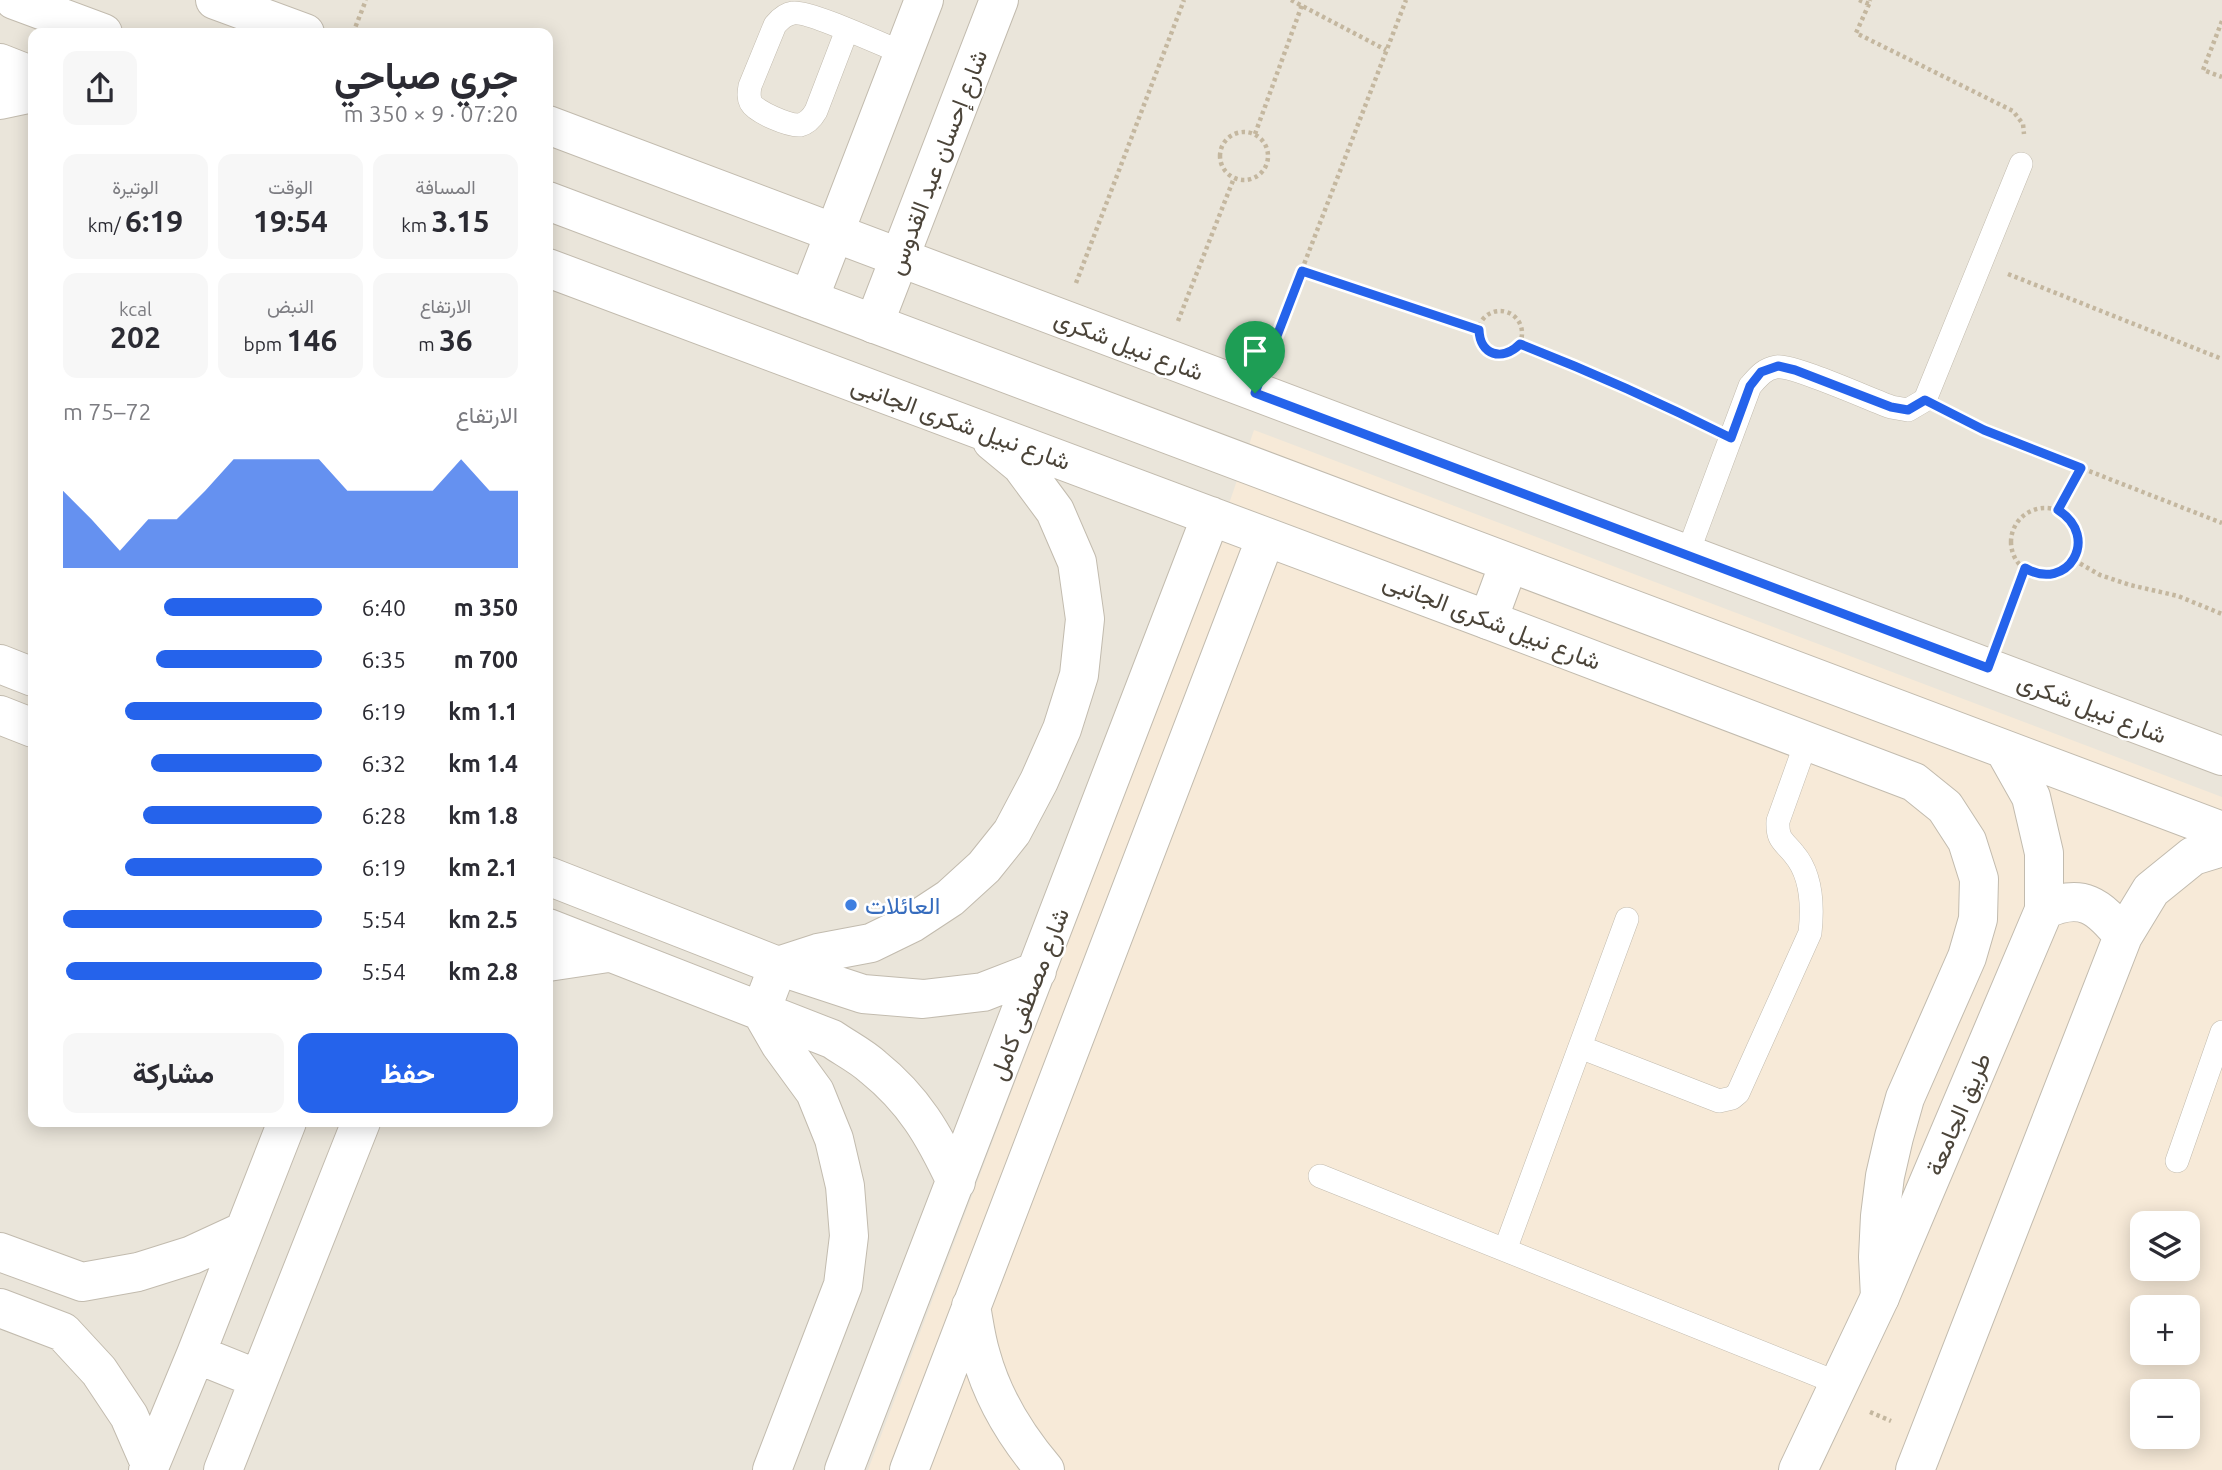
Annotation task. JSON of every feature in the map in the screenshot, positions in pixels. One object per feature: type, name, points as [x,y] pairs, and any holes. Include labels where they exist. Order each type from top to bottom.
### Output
[{"type":"street","points":[[14,0],[90,28]]},
{"type":"street","points":[[215,0],[292,28]]},
{"type":"street","points":[[809,299],[924,0]]},
{"type":"street","name":"شارع إحسان عبد القدوس","points":[[874,324],[999,0]]},
{"type":"street","points":[[0,63],[28,74]]},
{"type":"street","points":[[0,100],[28,94]]},
{"type":"street","name":"شارع نبيل شكرى","points":[[553,127],[2222,757]]},
{"type":"street","points":[[553,203],[2222,831]]},
{"type":"street","name":"شارع نبيل شكرى الجانبى","points":[[553,270],[1914,782],[1945,807],[1967,841],[1979,879],[1978,919],[1967,957],[1905,1098],[1894,1136],[1880,1216],[1880,1297]]},
{"type":"street","points":[[778,965],[818,953],[871,943],[912,923],[950,898],[984,867],[1012,831],[1039,782],[1062,729],[1079,675],[1085,619],[1077,562],[1055,511],[1021,465],[977,429]]},
{"type":"street","name":"شارع مصطفى كامل","points":[[844,1470],[1211,516]]},
{"type":"street","points":[[909,1470],[1266,537]]},
{"type":"street","points":[[1488,620],[1509,563]]},
{"type":"street","points":[[0,664],[28,675]]},
{"type":"street","points":[[0,715],[28,726]]},
{"type":"street","name":"طريق الجامعة","points":[[1798,1470],[1880,1297],[2044,911],[2044,853],[2031,797],[2004,749]]},
{"type":"street","points":[[1105,794],[1159,814]]},
{"type":"street","points":[[1922,1453],[2123,936],[2151,890],[2193,856],[2222,846]]},
{"type":"street","points":[[553,878],[778,965],[863,994],[923,999],[983,992],[1037,971]]},
{"type":"street","points":[[2044,911],[2060,903],[2077,901],[2094,906],[2123,936]]},
{"type":"street","points":[[553,930],[832,1039],[872,1065],[908,1099],[936,1138],[956,1182]]},
{"type":"street","points":[[553,961],[612,953]]},
{"type":"street","points":[[761,1011],[778,965]]},
{"type":"street","points":[[761,1011],[780,1044],[815,1092],[834,1139],[845,1186],[849,1236],[843,1285],[772,1470]]},
{"type":"street","points":[[149,1467],[285,1127]]},
{"type":"street","points":[[223,1470],[359,1127]]},
{"type":"street","points":[[0,1252],[82,1282],[138,1272],[192,1255],[244,1231]]},
{"type":"street","points":[[63,1332],[82,1282]]},
{"type":"street","points":[[971,1306],[981,1354],[998,1402],[1023,1444],[1045,1470]]},
{"type":"street","points":[[0,1308],[63,1332],[99,1371],[129,1416],[149,1467]]},
{"type":"street","points":[[196,1354],[258,1379]]},
{"type":"lane","points":[[847,30],[816,111],[809,121],[799,125],[788,123],[758,111],[751,104],[748,96],[750,86],[775,25],[782,17],[792,12],[803,13],[847,30],[903,53]]},
{"type":"lane","points":[[1687,555],[1750,386],[1761,372],[1778,366],[1795,370],[1891,407],[1908,410],[1925,400],[2021,164]]},
{"type":"lane","points":[[1580,1047],[1719,1101],[1732,1098],[1738,1093],[1810,933],[1811,902],[1804,871],[1777,831],[1778,821],[1807,740]]},
{"type":"lane","points":[[1505,1250],[1627,919]]},
{"type":"lane","points":[[2177,1161],[2222,1032]]},
{"type":"lane","points":[[1320,1176],[1505,1250],[1837,1391]]},
{"type":"path","points":[[355,28],[366,0]]},
{"type":"path","points":[[1062,320],[1184,0]]},
{"type":"path","points":[[1291,0],[1387,51]]},
{"type":"path","points":[[1255,393],[1406,0]]},
{"type":"path","points":[[1859,0],[1869,2],[1856,33],[2013,111],[2023,124],[2025,145],[2021,164]]},
{"type":"path","points":[[1255,134],[1302,5]]},
{"type":"path","points":[[2222,21],[2203,70],[2222,78]]},
{"type":"path","points":[[1244,131],[1255,134],[1269,150],[1269,161],[1264,172],[1244,181],[1234,178],[1225,171],[1220,162],[1220,151],[1225,140],[1244,131]]},
{"type":"path","points":[[1164,358],[1234,178]]},
{"type":"path","points":[[1981,264],[2222,359]]},
{"type":"path","points":[[1302,271],[1479,330]]},
{"type":"path","points":[[1508,312],[1516,317],[1521,325],[1520,344],[1512,351],[1493,354],[1479,339],[1479,330],[1482,321],[1489,314],[1508,312]]},
{"type":"path","points":[[1520,344],[1615,382],[1731,438]]},
{"type":"path","points":[[1925,400],[1984,430],[2222,523]]},
{"type":"path","points":[[2058,510],[2081,468]]},
{"type":"path","points":[[2034,509],[2058,510],[2068,516],[2079,537],[2074,560],[2057,573],[2035,574],[2017,560],[2012,549],[2011,536],[2015,525],[2023,515],[2034,509]]},
{"type":"path","points":[[2074,560],[2100,575],[2178,596],[2222,614]]},
{"type":"path","points":[[1988,668],[2025,568]]},
{"type":"path","points":[[1837,1391],[1922,1453]]},
{"type":"shaded area","points":[[0,0],[2222,0],[2222,1470],[0,1470]]},
{"type":"shaded area","points":[[1254,430],[2222,797],[2222,1470],[868,1470],[1186,631]]},
{"type":"place","name":"العائلات","points":[[851,905]]},
{"type":"route","points":[[1302,271],[1479,330],[1479,339],[1493,354],[1512,351],[1520,344],[1662,403],[1731,438],[1750,386],[1761,372],[1778,366],[1891,407],[1908,410],[1925,400],[1984,430],[2081,468],[2058,510],[2068,516],[2075,526],[2079,537],[2078,549],[2074,560],[2057,573],[2035,574],[2025,568],[1988,668],[1255,393],[1302,271]]}]
